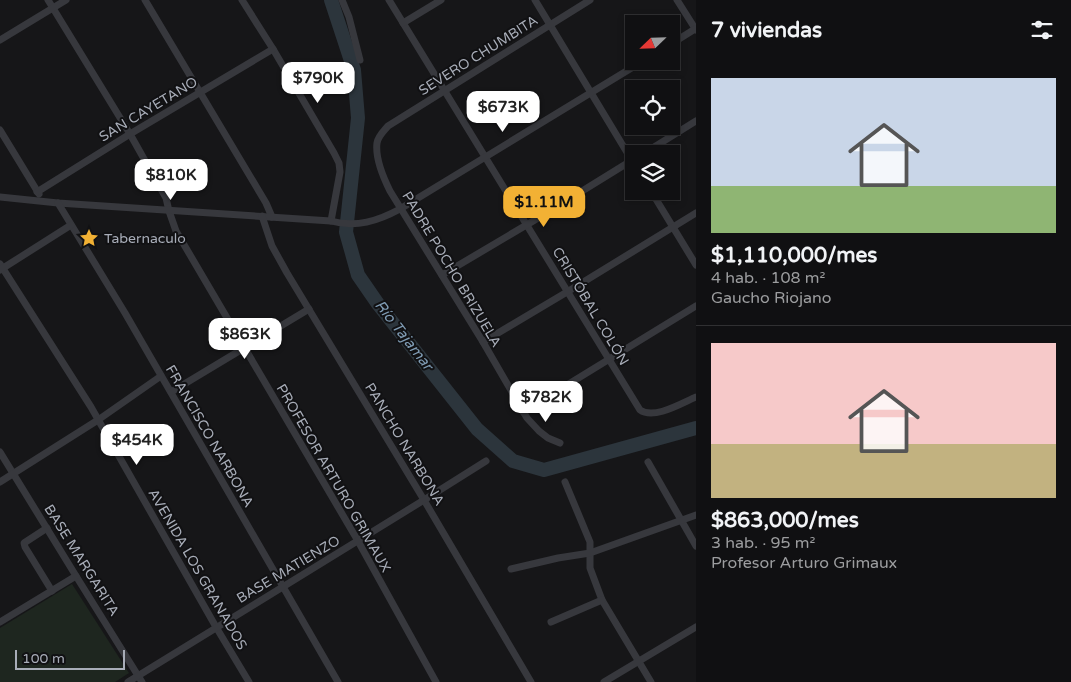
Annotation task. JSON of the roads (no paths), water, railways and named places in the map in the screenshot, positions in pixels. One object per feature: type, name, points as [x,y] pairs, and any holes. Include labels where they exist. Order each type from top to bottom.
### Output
[{"type":"street","name":"PROFESOR ARTURO GRIMAUX","points":[[48,0],[130,134],[166,198],[176,231],[358,541],[436,682]]},
{"type":"street","points":[[0,40],[66,0]]},
{"type":"street","points":[[145,0],[266,203],[272,217]]},
{"type":"street","points":[[242,0],[273,49],[339,163],[340,172],[331,221]]},
{"type":"street","points":[[342,0],[349,16],[360,60]]},
{"type":"street","name":"CRISTÓBAL COLÓN","points":[[389,0],[640,410],[645,414],[651,414],[696,397]]},
{"type":"street","points":[[402,23],[441,0]]},
{"type":"street","points":[[535,0],[625,148]]},
{"type":"street","name":"SEVERO CHUMBITA","points":[[381,134],[388,126],[444,90],[590,0]]},
{"type":"street","points":[[677,0],[696,30],[680,39]]},
{"type":"street","name":"SAN CAYETANO","points":[[38,192],[130,134],[273,49]]},
{"type":"street","points":[[0,197],[58,203],[262,216],[339,223],[372,222],[400,209],[628,70]]},
{"type":"street","points":[[657,145],[696,121]]},
{"type":"street","points":[[0,130],[43,201]]},
{"type":"street","name":"PADRE POCHO BRIZUELA","points":[[381,134],[377,143],[379,164],[400,209],[483,342],[523,412],[539,431],[548,438],[560,443]]},
{"type":"street","points":[[442,275],[625,166]]},
{"type":"street","points":[[656,200],[696,265]]},
{"type":"street","name":"FRANCISCO NARBONA","points":[[58,203],[161,376],[338,682]]},
{"type":"street","points":[[483,342],[696,213]]},
{"type":"street","name":"PANCHO NARBONA","points":[[262,216],[272,246],[531,682]]},
{"type":"street","points":[[1,267],[71,225]]},
{"type":"street","name":"AVENIDA LOS GRANADOS","points":[[1,267],[98,420],[249,682]]},
{"type":"street","points":[[523,412],[696,306]]},
{"type":"street","points":[[170,392],[309,309]]},
{"type":"street","points":[[0,482],[98,420],[161,376]]},
{"type":"street","name":"BASE MARGARITA","points":[[0,452],[76,576],[105,629],[140,679]]},
{"type":"street","name":"BASE MATIENZO","points":[[128,682],[140,679],[216,627],[486,461]]},
{"type":"street","points":[[648,462],[696,546]]},
{"type":"street","points":[[565,482],[590,542],[590,568],[602,600],[651,682]]},
{"type":"street","points":[[511,569],[590,553],[696,515]]},
{"type":"street","points":[[46,528],[24,543],[52,591]]},
{"type":"street","points":[[0,622],[76,576]]},
{"type":"street","points":[[551,622],[602,600]]},
{"type":"street","points":[[604,682],[696,628]]},
{"type":"waterway","name":"Río Tajamar","points":[[331,0],[354,70],[358,118],[346,232],[358,275],[378,304],[477,429],[513,461],[544,470],[696,428]]},
{"type":"place","name":"Tabernaculo","points":[[89,238]]}]
